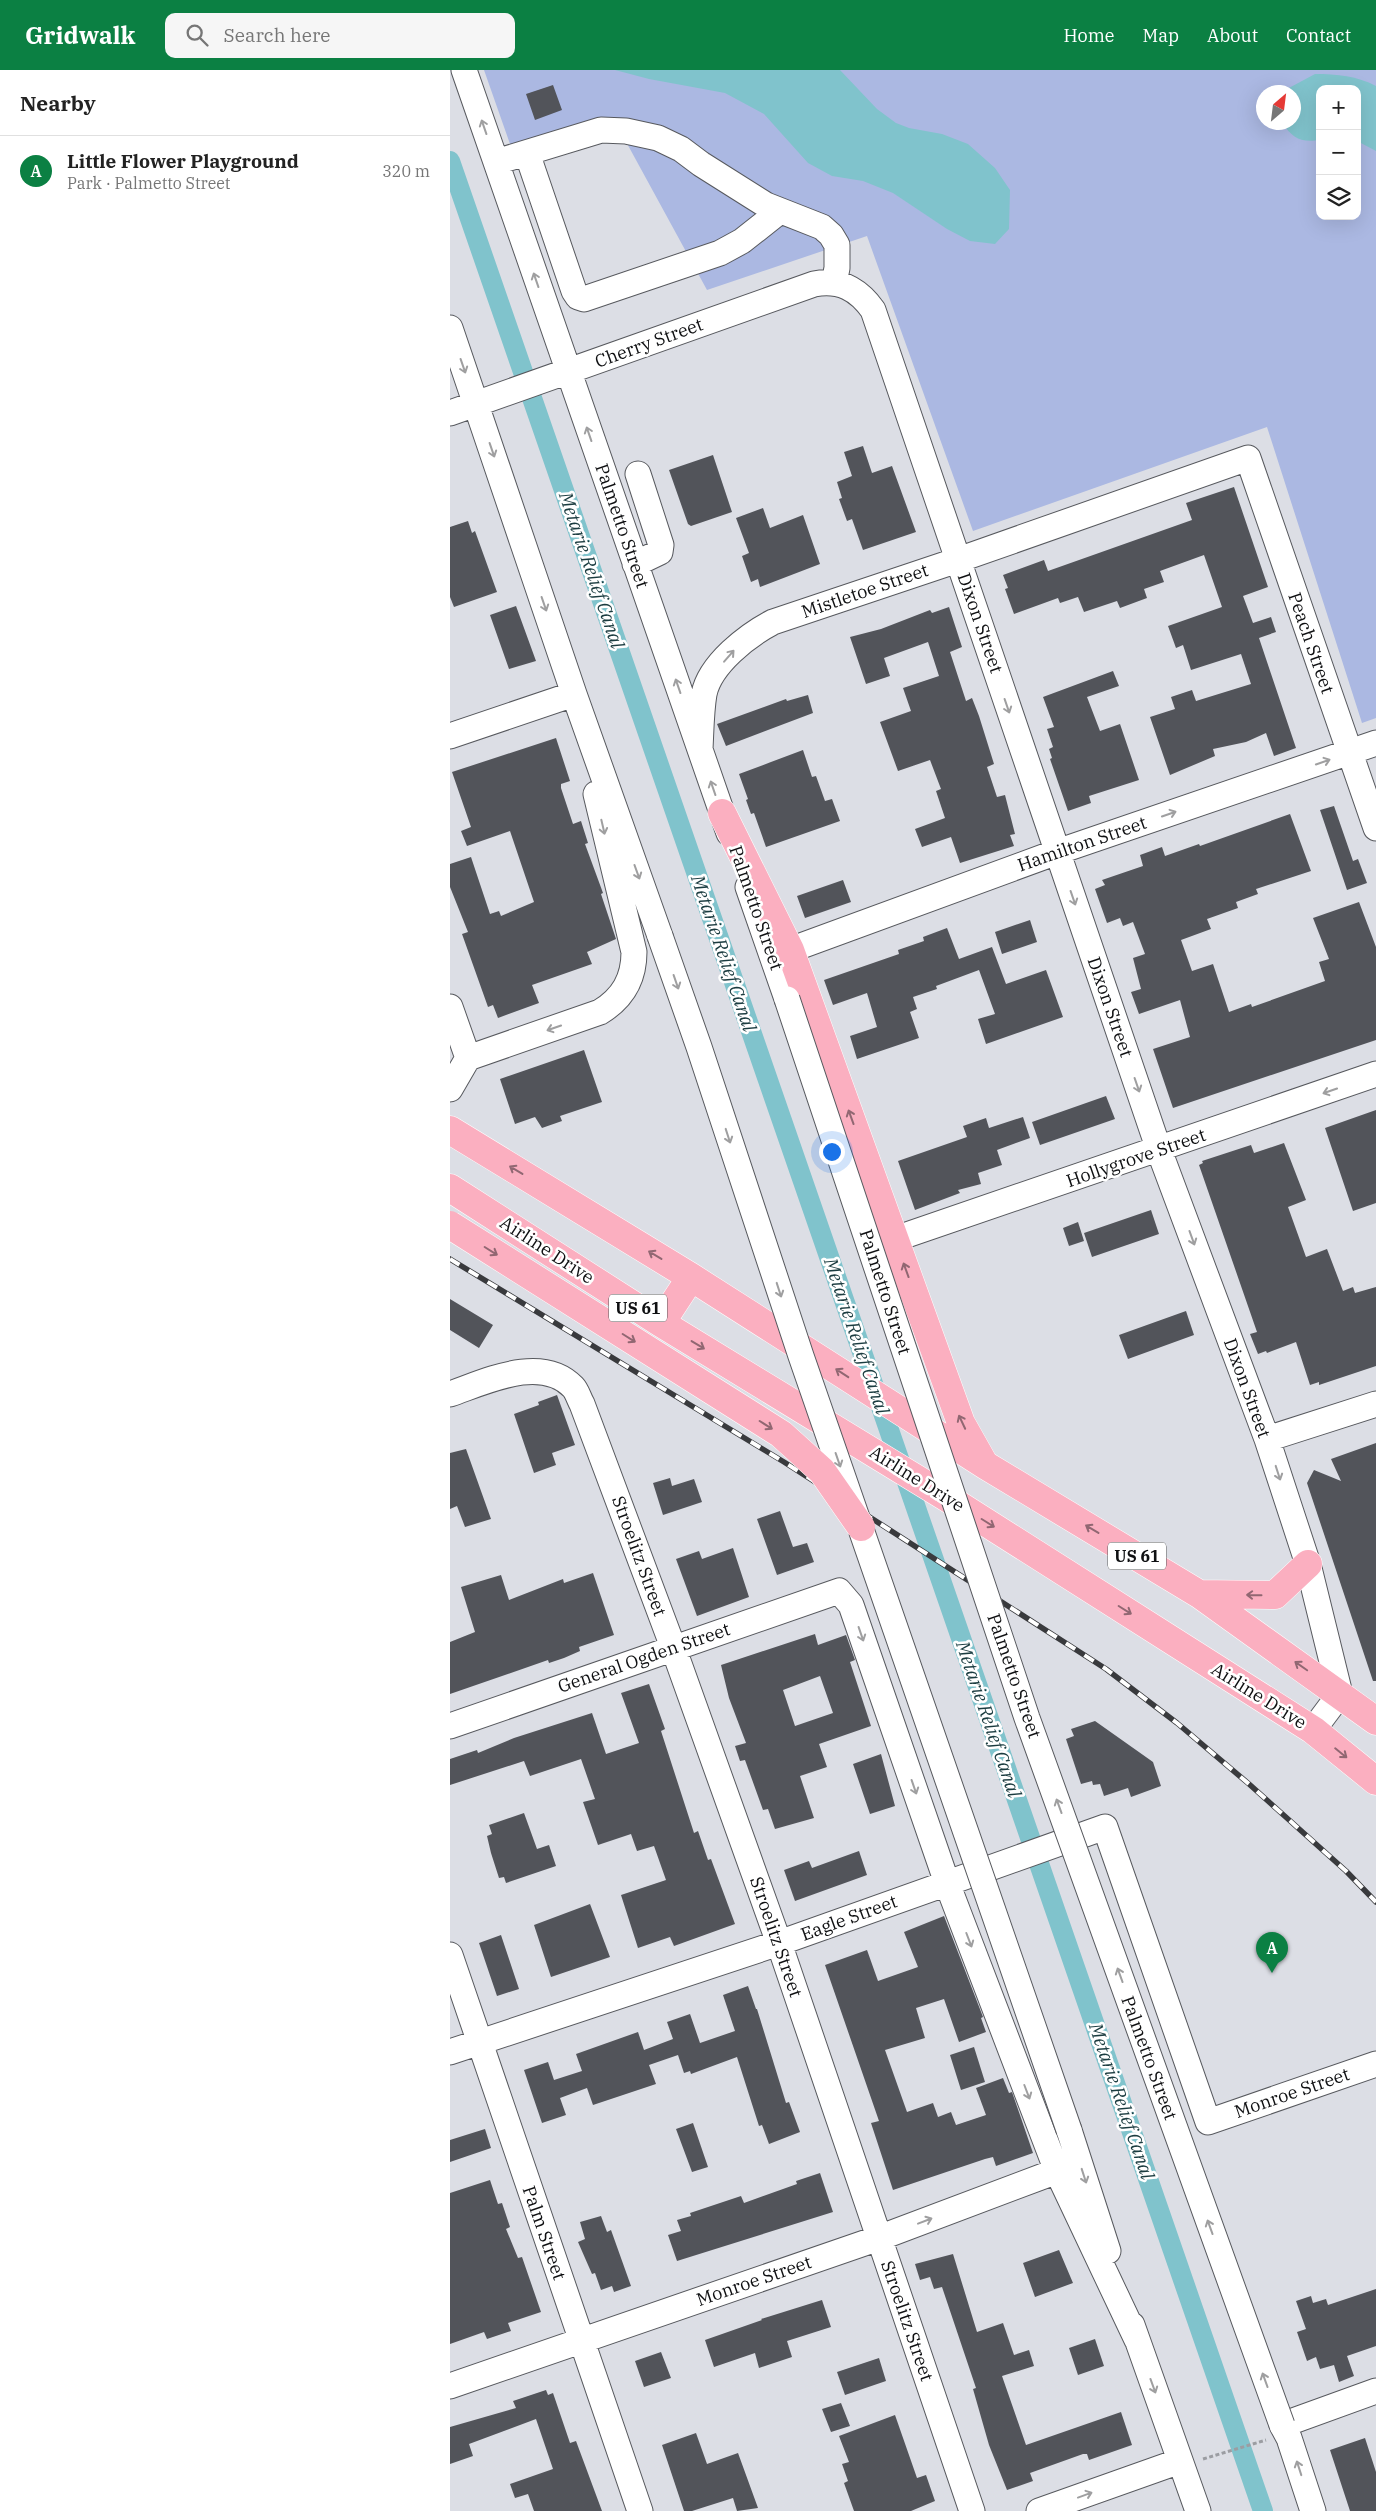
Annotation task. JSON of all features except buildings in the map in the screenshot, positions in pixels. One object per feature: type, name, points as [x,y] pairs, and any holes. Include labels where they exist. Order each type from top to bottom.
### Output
[{"type":"highway","points":[[722,813],[790,950],[961,1423],[985,1465]]},
{"type":"highway","name":"US 61","points":[[450,1130],[691,1277],[985,1465],[1200,1594],[1376,1721]]},
{"type":"highway","name":"Airline Drive","points":[[450,1188],[661,1323],[830,1424],[946,1497],[1313,1730],[1374,1773]]},
{"type":"highway","points":[[450,1225],[781,1434],[822,1471],[861,1527]]},
{"type":"highway","points":[[661,1323],[691,1277]]},
{"type":"highway","points":[[1200,1594],[1275,1595],[1308,1564]]},
{"type":"street","name":"Palmetto Street","points":[[464,70],[496,162],[560,375],[635,564],[787,999],[1027,1718],[1276,2432],[1289,2438],[1313,2511]]},
{"type":"street","points":[[496,162],[601,130],[626,131],[658,138],[681,148],[766,205],[822,227],[831,235],[837,245],[841,285]]},
{"type":"street","points":[[527,153],[574,291],[578,297],[584,299],[720,253],[742,241],[780,211]]},
{"type":"street","name":"Cherry Street","points":[[450,412],[560,375],[814,284],[841,285]]},
{"type":"street","name":"Dixon Street","points":[[841,285],[867,302],[880,326],[1159,1150],[1266,1439],[1308,1564],[1340,1694]]},
{"type":"street","points":[[450,328],[483,402],[574,694],[660,936],[1069,2130],[1137,2340]]},
{"type":"street","name":"Mistletoe Street","points":[[700,749],[704,692],[732,651],[753,633],[773,622],[958,560],[1248,458]]},
{"type":"street","name":"Peach Street","points":[[1248,458],[1376,828]]},
{"type":"street","points":[[635,564],[655,557],[660,552],[661,545],[638,474]]},
{"type":"street","points":[[450,736],[574,694]]},
{"type":"street","points":[[450,1089],[468,1058],[600,1012],[613,1004],[629,981],[634,968],[634,952],[603,828],[574,694]]},
{"type":"street","name":"Hamilton Street","points":[[790,950],[1057,852],[1376,743]]},
{"type":"street","points":[[450,1007],[468,1058]]},
{"type":"street","name":"Hollygrove Street","points":[[895,1239],[1376,1074]]},
{"type":"street","name":"Stroelitz Street","points":[[450,1394],[505,1375],[534,1371],[557,1377],[573,1387],[582,1404],[673,1647],[779,1943],[972,2511]]},
{"type":"street","points":[[1266,1439],[1376,1404]]},
{"type":"street","name":"General Ogden Street","points":[[450,1726],[673,1647],[839,1591],[851,1605],[947,1883]]},
{"type":"street","points":[[1313,1730],[1340,1694]]},
{"type":"street","name":"Palmetto Street","points":[[1105,1827],[1208,2122]]},
{"type":"street","name":"Eagle Street","points":[[450,2052],[779,1943],[1105,1827]]},
{"type":"street","points":[[947,1883],[1057,2171],[1137,2340],[1188,2461],[1198,2511]]},
{"type":"street","name":"Palm Street","points":[[450,1955],[640,2511]]},
{"type":"street","name":"Monroe Street","points":[[1208,2122],[1376,2064]]},
{"type":"street","name":"Monroe Street","points":[[450,2386],[879,2238],[1057,2171]]},
{"type":"street","points":[[1276,2432],[1376,2392]]},
{"type":"street","points":[[1040,2511],[1188,2461]]},
{"type":"path","points":[[1188,2461],[1276,2432]]},
{"type":"shaded area","points":[[484,70],[1376,70],[1376,718],[1362,723],[1267,427],[973,531],[867,236],[707,290],[618,127],[516,161]]},
{"type":"shaded area","points":[[615,70],[840,70],[877,109],[896,123],[909,128],[942,134],[968,144],[995,168],[1010,190],[1009,229],[995,244],[970,241],[947,229],[893,193],[863,181],[832,176],[808,163],[764,114],[725,93],[649,79]]},
{"type":"shaded area","points":[[1315,74],[1331,74],[1362,80],[1376,86],[1376,151],[1361,143],[1361,85],[1316,85],[1316,140],[1307,141],[1294,136],[1288,130],[1301,130],[1301,85],[1294,85]]},
{"type":"waterway","name":"Metarie Relief Canal","points":[[450,161],[1263,2511]]},
{"type":"railway","points":[[450,1259],[784,1462],[1106,1669],[1177,1723],[1249,1784],[1346,1871],[1376,1902]]},
{"type":"place","name":"Little Flower Playground","points":[[1272,1973]]}]
